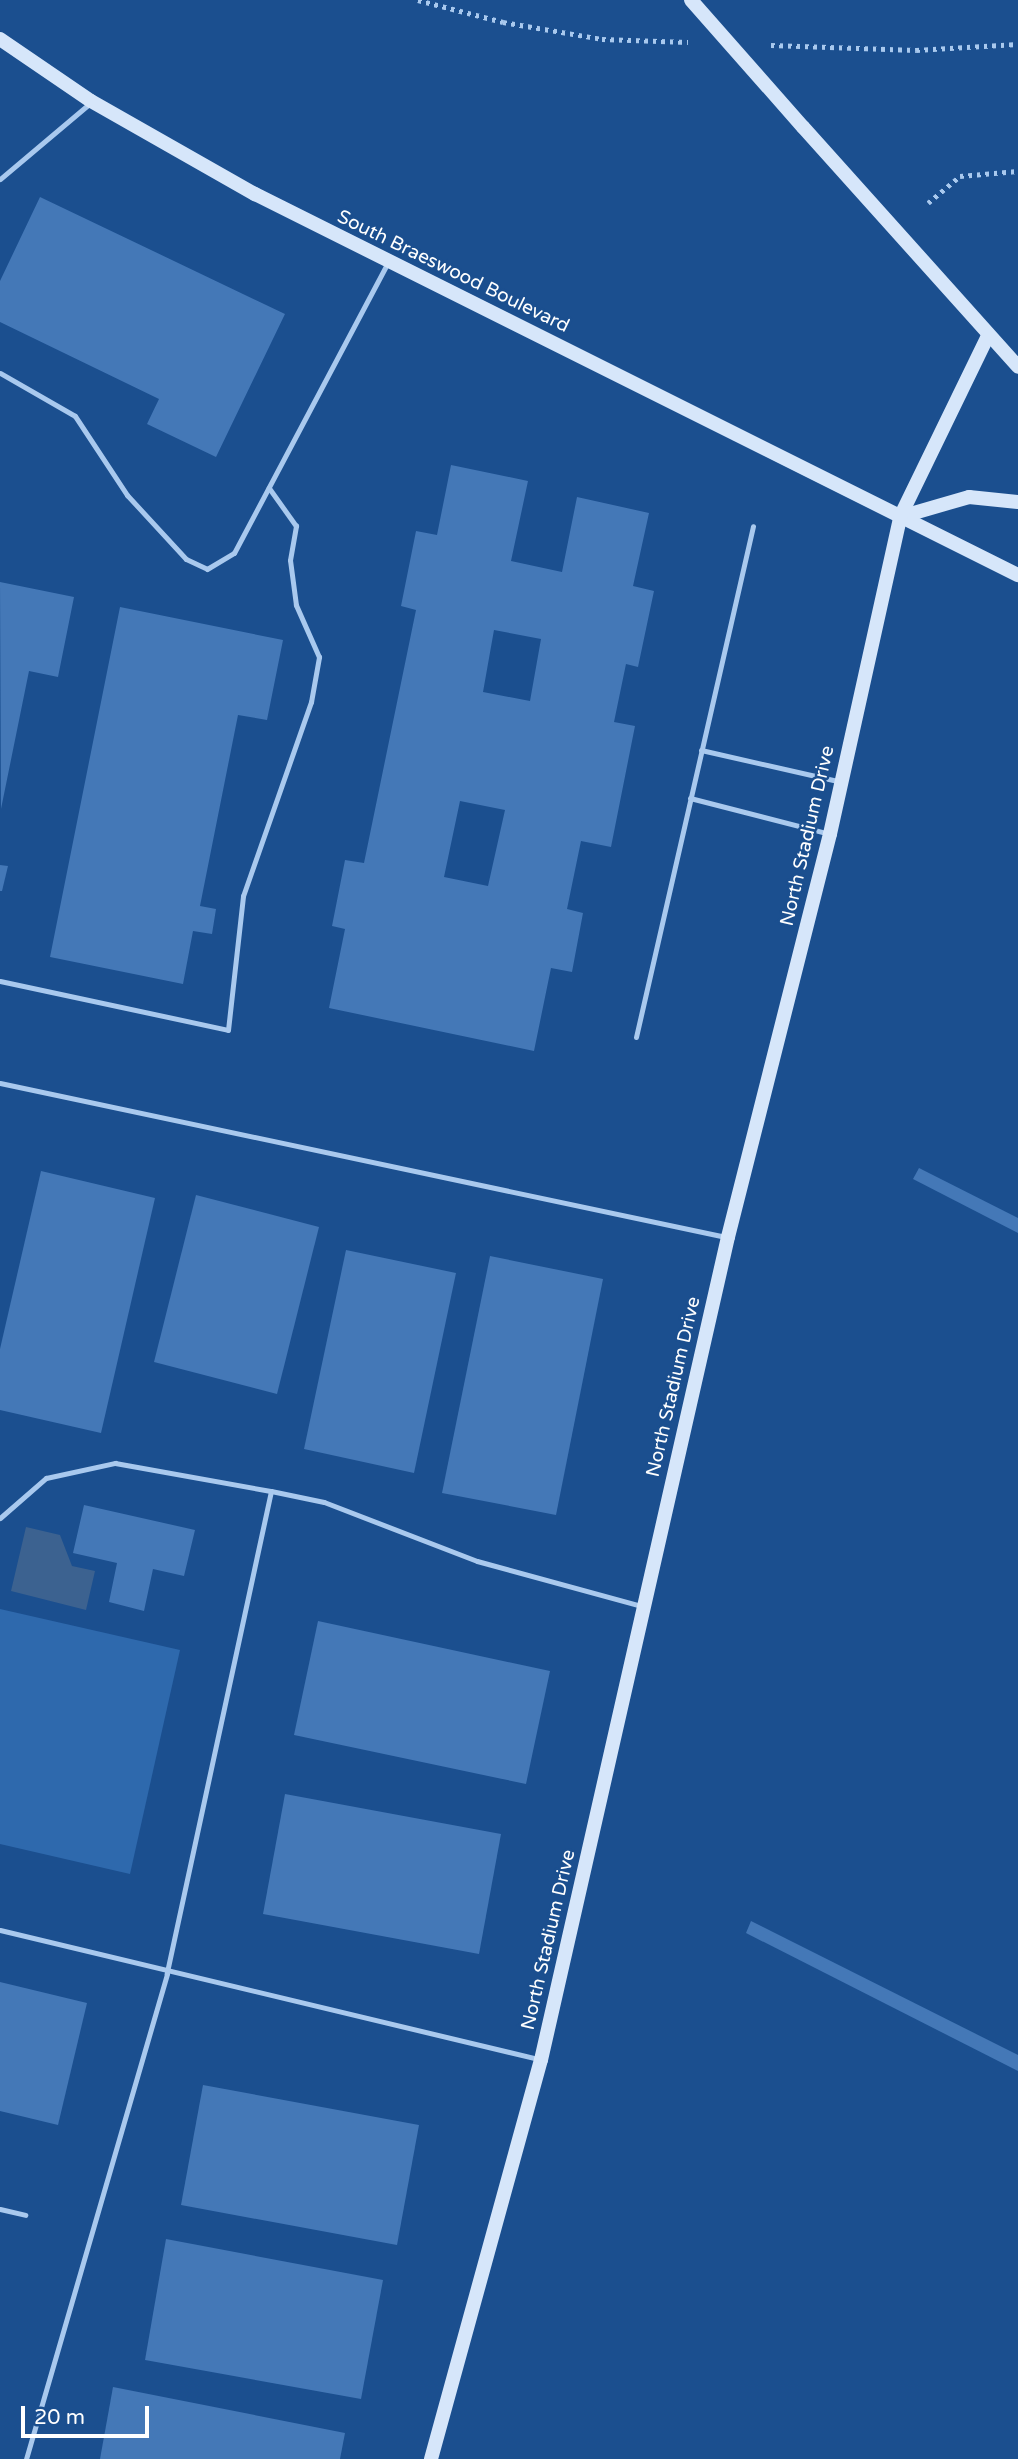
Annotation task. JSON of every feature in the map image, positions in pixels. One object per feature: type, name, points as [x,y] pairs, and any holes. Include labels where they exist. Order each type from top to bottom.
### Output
[{"type":"street","points":[[691,0],[1018,367]]},
{"type":"street","name":"South Braeswood Boulevard","points":[[0,39],[91,102],[255,194],[1018,575]]},
{"type":"street","name":"North Stadium Drive","points":[[432,2459],[541,2060],[728,1237],[830,834],[900,517],[988,336]]},
{"type":"street","points":[[900,517],[969,497],[1018,502]]},
{"type":"lane","points":[[0,179],[91,102]]},
{"type":"lane","points":[[0,373],[75,416],[127,495],[186,559],[207,569],[234,553],[389,261]]},
{"type":"lane","points":[[0,981],[228,1030],[243,896],[311,702],[318,657],[296,605],[290,560],[296,526],[269,488]]},
{"type":"lane","points":[[636,1037],[753,526]]},
{"type":"lane","points":[[701,750],[842,782]]},
{"type":"lane","points":[[690,798],[830,834]]},
{"type":"lane","points":[[0,1083],[728,1237]]},
{"type":"lane","points":[[0,1518],[46,1478],[115,1462],[324,1502],[477,1561],[645,1607]]},
{"type":"lane","points":[[26,2459],[167,1974],[271,1491]]},
{"type":"lane","points":[[0,1930],[167,1974],[541,2060]]},
{"type":"lane","points":[[0,2210],[24,2215]]},
{"type":"path","points":[[928,203],[960,176],[1018,171]]},
{"type":"shaded area","points":[[26,1527],[60,1535],[72,1566],[95,1571],[86,1610],[11,1591]]},
{"type":"shaded area","points":[[0,1609],[180,1650],[130,1874],[0,1844]]},
{"type":"building","points":[[40,197],[285,314],[216,457],[147,424],[159,399],[0,322],[0,281]]},
{"type":"building","points":[[451,465],[528,481],[511,561],[562,572],[577,497],[649,513],[633,586],[654,591],[638,667],[626,664],[614,722],[635,726],[611,847],[581,841],[567,909],[583,913],[572,972],[551,968],[534,1051],[329,1008],[345,929],[332,926],[345,860],[364,863],[416,610],[401,606],[416,531],[437,535]],"holes":[[[494,630],[541,639],[530,701],[483,692]],[[460,801],[505,810],[488,886],[444,877]]]},
{"type":"building","points":[[0,582],[74,597],[58,677],[29,671],[1,809]]},
{"type":"building","points":[[120,607],[283,640],[267,720],[238,715],[200,906],[216,909],[212,934],[193,931],[183,984],[50,957]]},
{"type":"building","points":[[0,865],[8,866],[2,891],[0,891]]},
{"type":"building","points":[[919,1168],[1018,1218],[1018,1233],[913,1179]]},
{"type":"building","points":[[41,1171],[155,1198],[101,1433],[0,1410],[0,1349]]},
{"type":"building","points":[[196,1195],[319,1227],[277,1394],[154,1362]]},
{"type":"building","points":[[346,1250],[456,1273],[414,1473],[304,1449]]},
{"type":"building","points":[[490,1256],[603,1279],[556,1515],[442,1493]]},
{"type":"building","points":[[84,1505],[195,1530],[184,1576],[153,1569],[144,1611],[109,1602],[117,1563],[73,1553]]},
{"type":"building","points":[[318,1621],[550,1671],[526,1784],[294,1735]]},
{"type":"building","points":[[285,1794],[501,1834],[479,1954],[263,1914]]},
{"type":"building","points":[[751,1921],[1018,2055],[1018,2071],[746,1933]]},
{"type":"building","points":[[0,1982],[87,2003],[58,2125],[0,2111]]},
{"type":"building","points":[[203,2085],[419,2125],[397,2245],[181,2205]]},
{"type":"building","points":[[166,2239],[383,2280],[361,2399],[145,2360]]},
{"type":"building","points":[[113,2387],[345,2433],[340,2459],[100,2459]]}]
